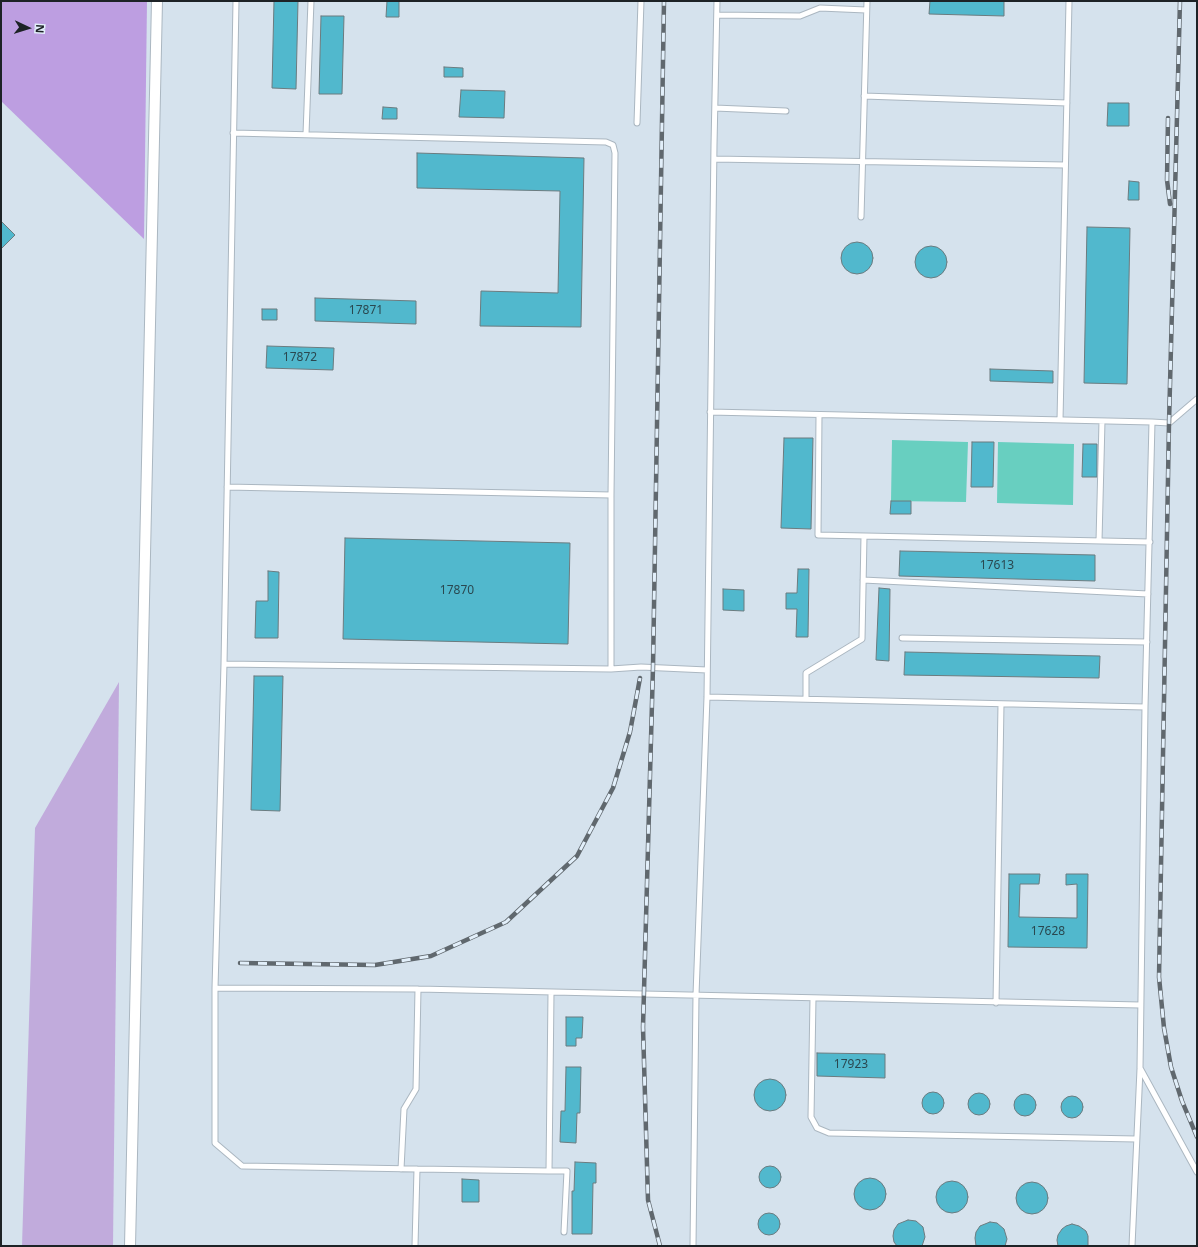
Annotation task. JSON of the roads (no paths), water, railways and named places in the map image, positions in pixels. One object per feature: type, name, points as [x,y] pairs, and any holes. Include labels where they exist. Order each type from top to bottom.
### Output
[{"type":"street","points":[[130,1246],[157,1]]},
{"type":"lane","points":[[236,1],[224,664],[215,988],[215,1143],[242,1166],[567,1171],[564,1232]]},
{"type":"lane","points":[[306,134],[311,1]]},
{"type":"lane","points":[[637,123],[641,1]]},
{"type":"lane","points":[[693,1246],[696,995],[707,697],[717,1]]},
{"type":"lane","points":[[861,217],[867,1]]},
{"type":"lane","points":[[1060,420],[1069,1]]},
{"type":"lane","points":[[717,15],[800,16],[820,8],[866,10]]},
{"type":"lane","points":[[864,96],[1067,103]]},
{"type":"lane","points":[[715,108],[786,111]]},
{"type":"lane","points":[[233,133],[606,142],[613,145],[615,153],[611,495],[611,669]]},
{"type":"lane","points":[[714,159],[1065,165]]},
{"type":"lane","points":[[710,412],[1169,423],[1197,398]]},
{"type":"lane","points":[[819,415],[818,535],[1150,542]]},
{"type":"lane","points":[[1099,541],[1102,421]]},
{"type":"lane","points":[[1132,1246],[1140,1068],[1145,707],[1152,422]]},
{"type":"lane","points":[[227,487],[611,495]]},
{"type":"lane","points":[[806,699],[806,672],[862,639],[864,536]]},
{"type":"lane","points":[[863,580],[1148,594]]},
{"type":"lane","points":[[902,638],[1147,642]]},
{"type":"lane","points":[[224,664],[611,669],[641,667],[707,670]]},
{"type":"lane","points":[[707,697],[1145,707]]},
{"type":"lane","points":[[996,1003],[1002,704]]},
{"type":"lane","points":[[215,988],[418,989],[1140,1005]]},
{"type":"lane","points":[[401,1169],[404,1109],[416,1089],[418,989]]},
{"type":"lane","points":[[549,1171],[551,993]]},
{"type":"lane","points":[[813,998],[811,1117],[817,1128],[829,1133],[1136,1139]]},
{"type":"lane","points":[[1140,1068],[1197,1172]]},
{"type":"lane","points":[[415,1246],[417,1169]]},
{"type":"railway","points":[[660,1246],[648,1200],[643,1027],[653,667],[664,1]]},
{"type":"railway","points":[[1180,1],[1169,423],[1159,977],[1164,1028],[1171,1067],[1182,1101],[1197,1137]]},
{"type":"railway","points":[[1168,118],[1167,180],[1170,204]]},
{"type":"railway","points":[[240,963],[375,965],[431,956],[506,922],[577,856],[613,788],[630,732],[640,678]]}]
